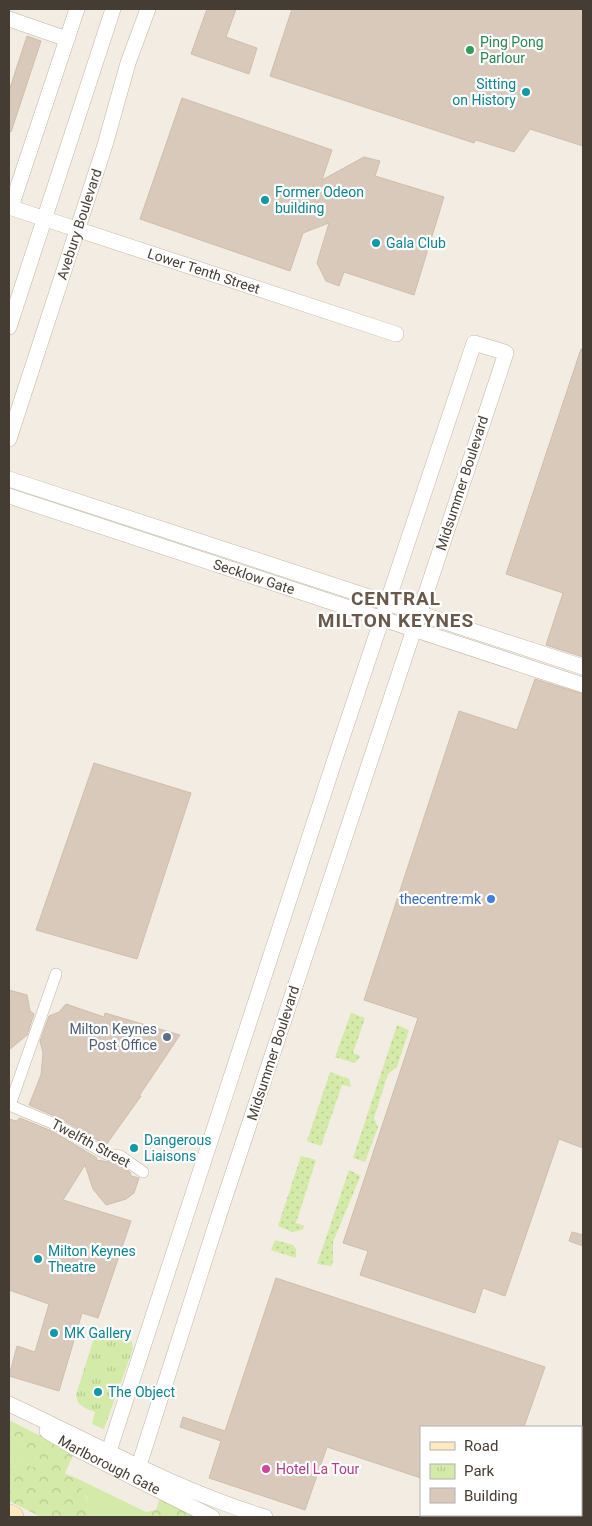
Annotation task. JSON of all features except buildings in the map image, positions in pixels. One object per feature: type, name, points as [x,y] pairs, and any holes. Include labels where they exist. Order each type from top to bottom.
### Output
[{"type":"main road","points":[[9,1515],[13,1517]]},
{"type":"street","points":[[10,207],[77,9]]},
{"type":"street","points":[[9,327],[113,9]]},
{"type":"street","name":"Avebury Boulevard","points":[[9,439],[105,145],[128,63],[148,9]]},
{"type":"street","points":[[9,19],[67,38]]},
{"type":"street","name":"Lower Tenth Street","points":[[10,207],[396,334]]},
{"type":"street","name":"Midsummer Boulevard","points":[[153,1478],[152,1428],[213,1232],[506,353],[474,343],[388,602]]},
{"type":"street","name":"Secklow Gate","points":[[9,479],[419,613]]},
{"type":"street","name":"Secklow Gate","points":[[9,496],[583,685]]},
{"type":"street","points":[[110,1451],[388,602]]},
{"type":"street","points":[[419,613],[583,667]]},
{"type":"street","name":"Twelfth Street","points":[[56,974],[9,1105],[57,1125],[106,1154],[120,1156],[143,1172]]},
{"type":"street","name":"Marlborough Gate","points":[[9,1404],[77,1442],[110,1451],[212,1517]]},
{"type":"street","name":"Marlborough Gate","points":[[9,1409],[232,1517]]},
{"type":"street","name":"Marlborough Gate","points":[[153,1478],[234,1508],[265,1517]]},
{"type":"green space","points":[[351,1013],[365,1018],[353,1053],[361,1056],[355,1063],[335,1057]]},
{"type":"green space","points":[[397,1025],[409,1030],[397,1067],[388,1074],[374,1118],[378,1127],[365,1162],[353,1158]]},
{"type":"green space","points":[[330,1072],[349,1079],[351,1087],[342,1085],[321,1146],[307,1141]]},
{"type":"green space","points":[[301,1156],[316,1160],[296,1223],[305,1226],[302,1230],[292,1232],[278,1226]]},
{"type":"green space","points":[[349,1170],[360,1177],[333,1242],[333,1262],[331,1266],[317,1264]]},
{"type":"green space","points":[[275,1240],[293,1245],[296,1249],[296,1258],[271,1250]]},
{"type":"green space","points":[[97,1328],[132,1342],[133,1349],[104,1429],[92,1424],[95,1412],[80,1404],[76,1395]]},
{"type":"green space","points":[[9,1420],[74,1453],[65,1473],[76,1481],[84,1492],[89,1504],[91,1517],[41,1517],[9,1501],[9,1456],[32,1467],[42,1466],[40,1459],[9,1433]]},
{"type":"green space","points":[[9,1433],[40,1459],[42,1466],[32,1467],[9,1456]]},
{"type":"green space","points":[[70,1475],[146,1512],[145,1517],[91,1517],[87,1497]]},
{"type":"green space","points":[[161,1495],[199,1517],[145,1517],[146,1512],[156,1510]]},
{"type":"place","name":"Ping Pong Parlour","points":[[470,50]]},
{"type":"place","name":"Sitting on History","points":[[526,92]]},
{"type":"place","name":"Former Odeon building","points":[[265,200]]},
{"type":"place","name":"Gala Club","points":[[376,243]]},
{"type":"place","name":"thecentre:mk","points":[[491,899]]},
{"type":"place","name":"Milton Keynes Post Office","points":[[167,1037]]},
{"type":"place","name":"Dangerous Liaisons","points":[[134,1148]]},
{"type":"place","name":"Milton Keynes Theatre","points":[[38,1259]]},
{"type":"place","name":"MK Gallery","points":[[54,1333]]},
{"type":"place","name":"The Object","points":[[98,1392]]},
{"type":"place","name":"Hotel La Tour","points":[[266,1469]]},
{"type":"district","name":"CENTRAL MILTON KEYNES","points":[[396,609]]}]
